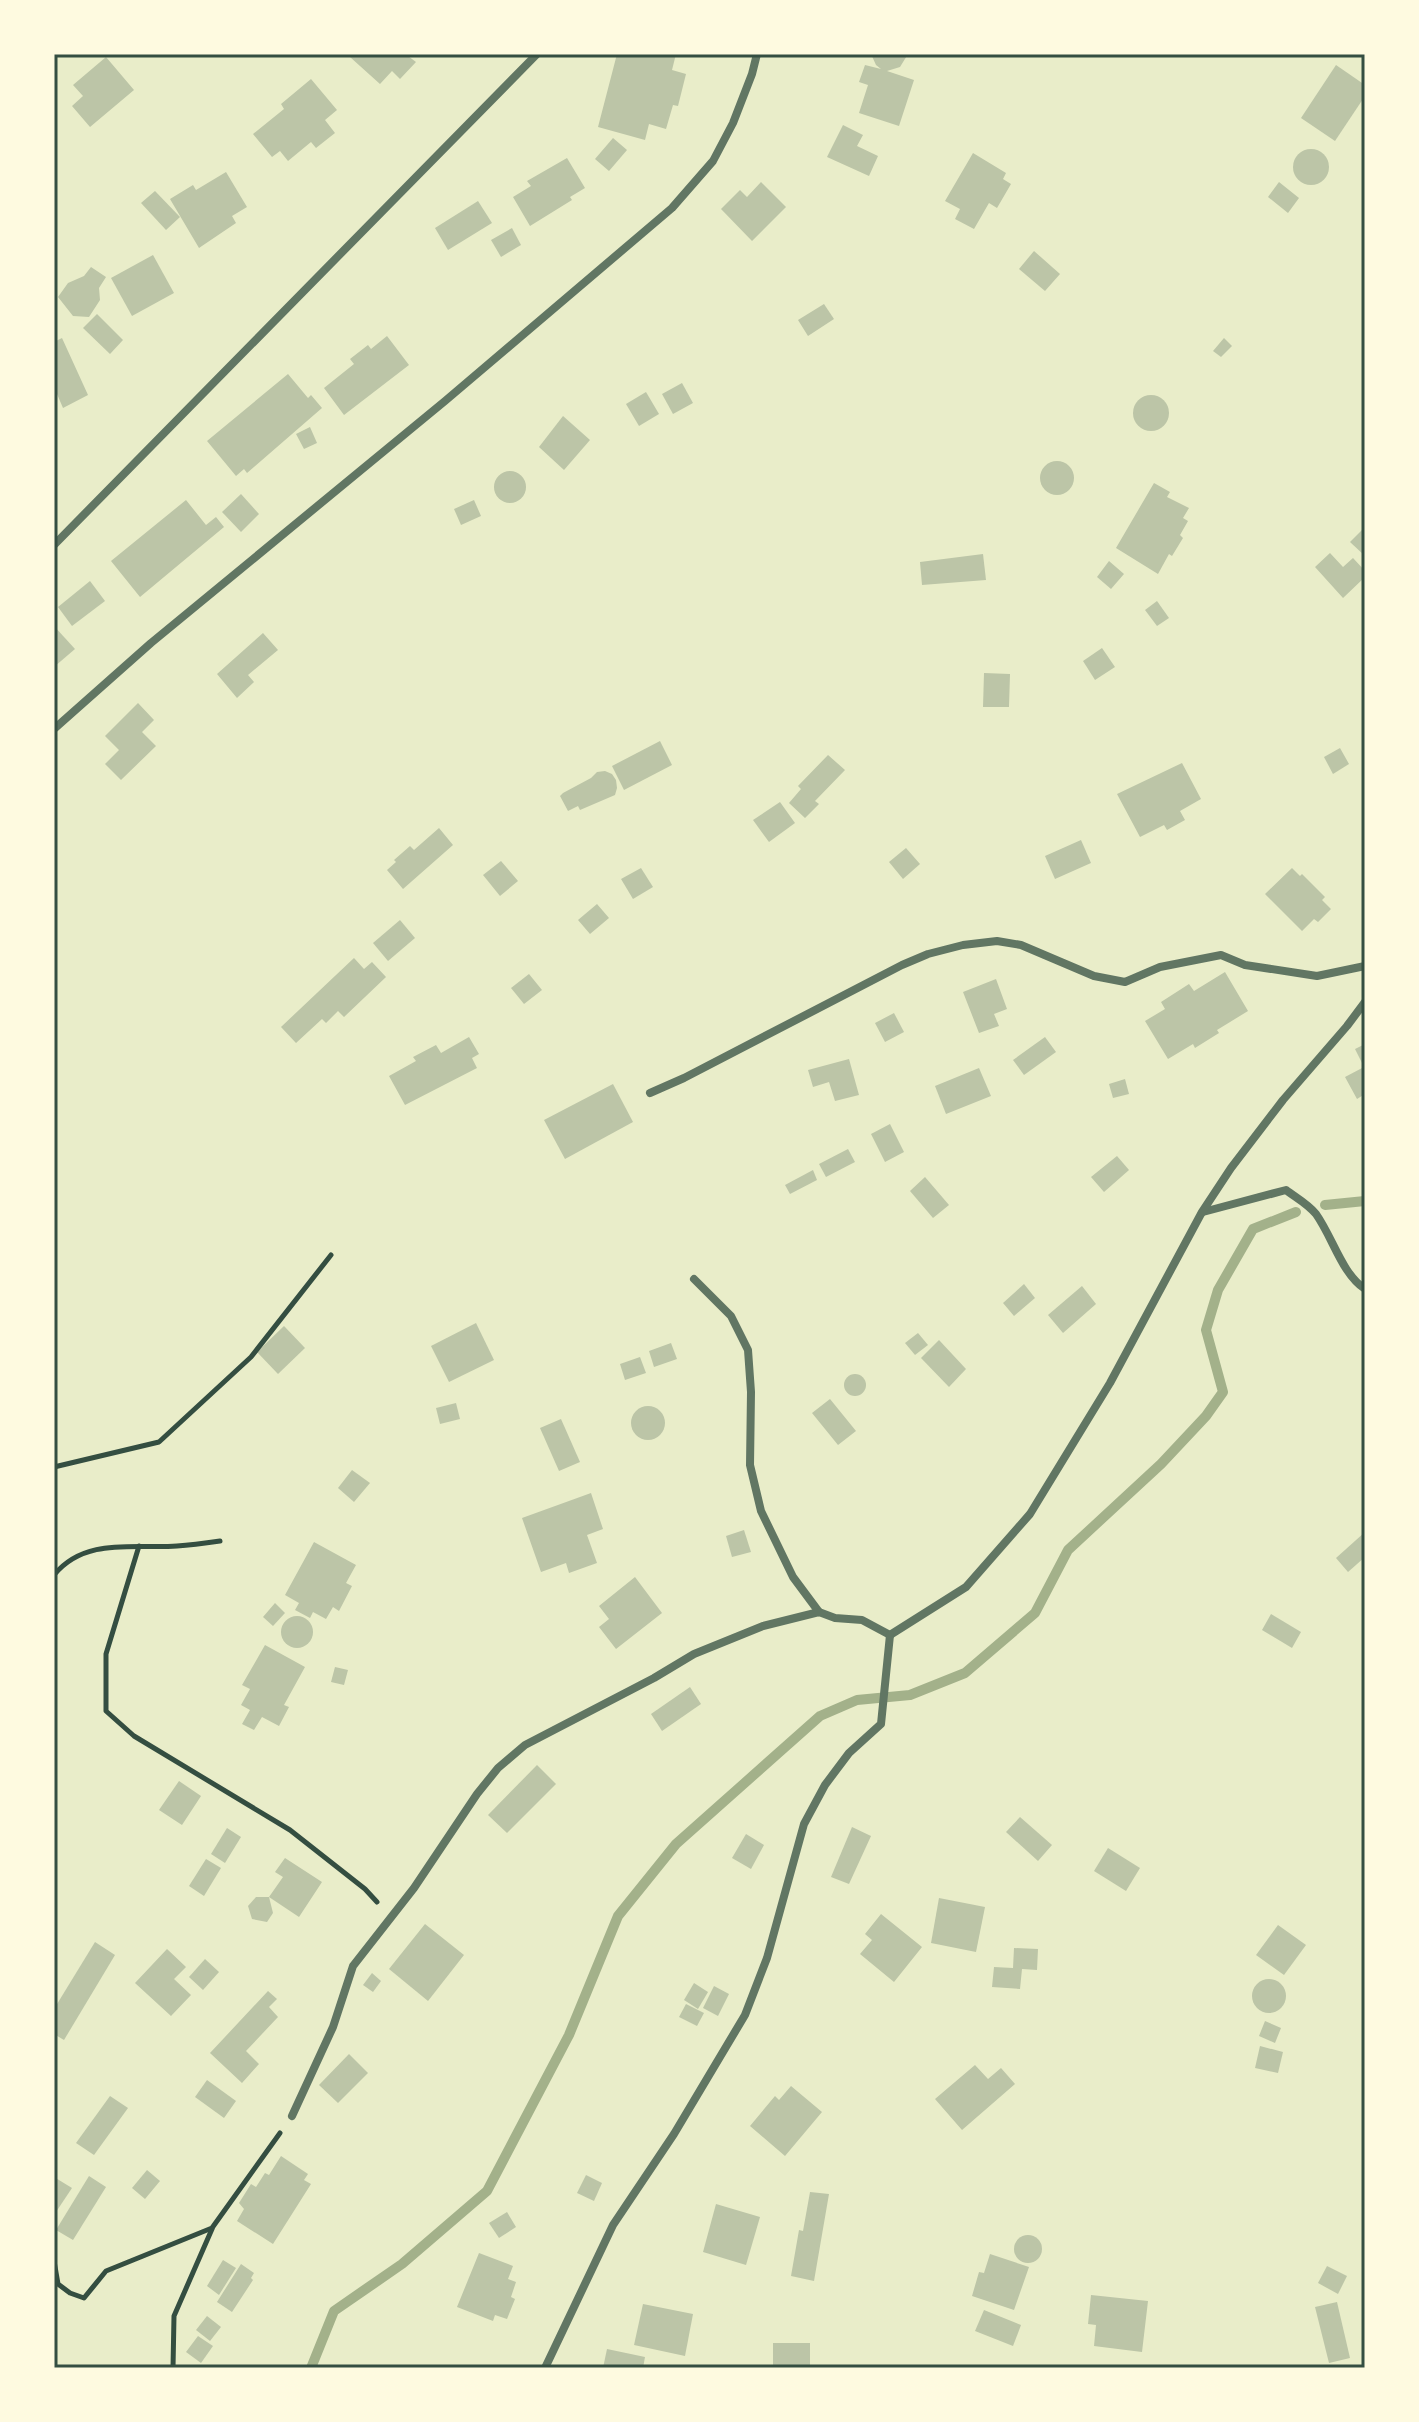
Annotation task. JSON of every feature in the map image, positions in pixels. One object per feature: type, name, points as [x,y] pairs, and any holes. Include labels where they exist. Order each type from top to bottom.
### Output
[{"type":"street","points":[[54,545],[537,54]]},
{"type":"street","points":[[54,729],[151,643],[445,401],[672,208],[713,161],[733,123],[757,54]]},
{"type":"street","points":[[650,1093],[902,965],[963,945],[997,941],[1021,945],[1094,976],[1125,982],[1160,967],[1221,955],[1245,965],[1317,976],[1365,966]]},
{"type":"street","points":[[545,2368],[613,2225],[674,2134],[745,2015],[767,1958],[804,1824],[825,1785],[849,1753],[881,1724],[890,1635],[966,1587],[1030,1514],[1110,1383],[1202,1212],[1283,1100],[1365,1002]]},
{"type":"street","points":[[1202,1212],[1286,1190],[1313,1210],[1332,1239],[1352,1280],[1365,1289]]},
{"type":"street","points":[[694,1279],[731,1316],[748,1350],[750,1465],[761,1511],[793,1577],[819,1612],[835,1618],[862,1620],[890,1635]]},
{"type":"street","points":[[292,2116],[333,2027],[353,1966],[392,1918],[498,1768],[525,1745],[694,1654],[763,1626],[819,1612]]},
{"type":"path","points":[[54,1467],[159,1442],[251,1357],[331,1255]]},
{"type":"path","points":[[54,1575],[90,1550],[220,1541]]},
{"type":"path","points":[[139,1546],[106,1654],[106,1711],[134,1736],[290,1830],[365,1889],[392,1918]]},
{"type":"path","points":[[173,2368],[174,2316],[212,2228],[292,2116]]},
{"type":"path","points":[[54,2261],[58,2284],[84,2298],[106,2271],[212,2228]]},
{"type":"building","points":[[353,54],[411,54],[408,56],[416,62],[400,79],[392,71],[380,84],[350,57]]},
{"type":"building","points":[[617,54],[676,54],[672,70],[686,74],[678,106],[673,105],[666,129],[649,124],[645,140],[598,127]]},
{"type":"building","points":[[871,54],[908,54],[900,67],[887,71],[914,80],[899,126],[859,113],[868,85],[859,82],[865,65],[881,69]]},
{"type":"building","points":[[106,57],[134,90],[90,127],[72,106],[83,96],[73,85]]},
{"type":"building","points":[[1336,65],[1365,85],[1365,96],[1335,141],[1301,118]]},
{"type":"building","points":[[311,79],[337,110],[325,120],[335,133],[316,148],[311,142],[288,161],[280,151],[272,157],[253,134],[284,109],[281,104]]},
{"type":"building","points":[[843,125],[863,135],[857,146],[878,156],[869,176],[827,157]]},
{"type":"building","points":[[613,138],[627,150],[609,171],[595,159]]},
{"type":"building","points":[[1311,149],[1324,154],[1329,167],[1324,180],[1311,185],[1298,180],[1293,167],[1298,154]]},
{"type":"building","points":[[973,153],[1006,173],[1003,179],[1011,184],[997,208],[989,203],[974,229],[955,219],[960,209],[945,201]]},
{"type":"building","points":[[567,158],[585,188],[570,197],[572,200],[530,226],[513,197],[531,186],[527,181]]},
{"type":"building","points":[[226,172],[247,207],[232,216],[236,223],[199,248],[170,199],[193,185],[196,190]]},
{"type":"building","points":[[761,182],[786,207],[752,241],[721,209],[740,190],[747,197]]},
{"type":"building","points":[[1279,182],[1299,198],[1288,213],[1268,197]]},
{"type":"building","points":[[155,191],[180,217],[166,230],[141,203]]},
{"type":"building","points":[[478,201],[492,223],[448,250],[435,228]]},
{"type":"building","points":[[512,228],[521,245],[501,257],[491,240]]},
{"type":"building","points":[[1034,251],[1060,274],[1045,291],[1019,269]]},
{"type":"building","points":[[153,255],[174,293],[132,316],[111,278]]},
{"type":"building","points":[[91,267],[106,277],[99,288],[100,300],[89,317],[73,316],[58,297],[68,283],[84,276]]},
{"type":"building","points":[[824,304],[834,319],[808,336],[798,320]]},
{"type":"building","points":[[97,314],[123,340],[110,354],[83,328]]},
{"type":"building","points":[[387,336],[409,365],[344,415],[324,388],[354,364],[350,359],[368,345],[371,349]]},
{"type":"building","points":[[62,338],[88,395],[63,408],[57,394],[54,396],[54,342]]},
{"type":"building","points":[[1224,338],[1232,346],[1221,357],[1213,351]]},
{"type":"building","points":[[288,374],[308,398],[311,395],[322,408],[247,473],[244,469],[236,476],[207,441]]},
{"type":"building","points":[[682,383],[693,403],[673,414],[662,394]]},
{"type":"building","points":[[646,392],[659,414],[639,426],[626,404]]},
{"type":"building","points":[[1151,395],[1164,400],[1169,413],[1164,426],[1151,431],[1138,426],[1133,413],[1138,400]]},
{"type":"building","points":[[563,416],[590,440],[564,470],[539,447]]},
{"type":"building","points":[[310,427],[317,443],[304,449],[296,434]]},
{"type":"building","points":[[1057,461],[1069,466],[1074,478],[1069,490],[1057,495],[1045,490],[1040,478],[1045,466]]},
{"type":"building","points":[[510,471],[521,476],[526,487],[521,498],[510,503],[499,498],[494,487],[499,476]]},
{"type":"building","points":[[1154,483],[1170,492],[1167,497],[1189,508],[1183,518],[1188,521],[1180,535],[1183,538],[1158,574],[1116,548]]},
{"type":"building","points":[[241,494],[259,514],[241,532],[222,512]]},
{"type":"building","points":[[186,500],[206,525],[216,517],[224,527],[140,597],[111,561]]},
{"type":"building","points":[[474,500],[481,516],[461,525],[454,509]]},
{"type":"building","points":[[1365,527],[1365,556],[1350,542]]},
{"type":"building","points":[[1330,553],[1343,567],[1353,558],[1365,571],[1365,577],[1343,598],[1315,567]]},
{"type":"building","points":[[983,554],[986,580],[922,585],[920,562]]},
{"type":"building","points":[[1109,561],[1124,574],[1111,589],[1097,577]]},
{"type":"building","points":[[90,581],[105,601],[72,626],[58,607]]},
{"type":"building","points":[[1157,601],[1169,618],[1157,626],[1145,610]]},
{"type":"building","points":[[54,626],[75,649],[54,667]]},
{"type":"building","points":[[263,633],[278,650],[248,675],[254,682],[237,698],[217,674]]},
{"type":"building","points":[[1102,648],[1115,667],[1095,680],[1083,661]]},
{"type":"building","points":[[984,673],[1010,674],[1009,707],[983,707]]},
{"type":"building","points":[[138,703],[154,720],[142,732],[156,746],[121,780],[105,764],[119,750],[105,736]]},
{"type":"building","points":[[660,741],[672,765],[624,790],[612,766]]},
{"type":"building","points":[[1340,748],[1349,764],[1333,774],[1324,757]]},
{"type":"building","points":[[828,755],[845,770],[815,801],[819,804],[805,818],[789,803],[801,789],[798,786]]},
{"type":"building","points":[[1182,763],[1201,799],[1180,811],[1185,820],[1167,830],[1164,825],[1140,837],[1117,794]]},
{"type":"building","points":[[605,771],[616,780],[615,795],[580,810],[578,806],[568,811],[560,796],[597,772]]},
{"type":"building","points":[[780,802],[795,823],[769,842],[753,820]]},
{"type":"building","points":[[439,828],[453,845],[403,889],[387,870],[410,846],[414,850]]},
{"type":"building","points":[[1081,840],[1091,863],[1055,879],[1045,856]]},
{"type":"building","points":[[906,848],[920,864],[903,879],[889,862]]},
{"type":"building","points":[[501,861],[518,881],[500,896],[483,875]]},
{"type":"building","points":[[641,868],[653,887],[633,899],[621,879]]},
{"type":"building","points":[[1292,868],[1325,897],[1322,900],[1331,909],[1318,922],[1314,919],[1302,931],[1265,894]]},
{"type":"building","points":[[597,904],[609,918],[590,934],[578,920]]},
{"type":"building","points":[[400,920],[415,938],[388,961],[373,943]]},
{"type":"building","points":[[354,958],[364,969],[372,962],[386,977],[344,1017],[338,1011],[326,1023],[322,1019],[296,1043],[281,1027]]},
{"type":"building","points":[[1225,972],[1248,1011],[1195,1048],[1193,1044],[1168,1059],[1145,1021],[1165,1009],[1161,1002],[1189,984],[1194,991]]},
{"type":"building","points":[[529,974],[542,990],[524,1004],[511,988]]},
{"type":"building","points":[[996,979],[1007,1009],[994,1014],[999,1026],[979,1033],[963,992]]},
{"type":"building","points":[[894,1013],[904,1032],[885,1042],[875,1023]]},
{"type":"building","points":[[469,1037],[479,1054],[472,1058],[477,1068],[405,1105],[389,1076],[416,1061],[413,1057],[436,1045],[441,1053]]},
{"type":"building","points":[[1045,1037],[1056,1052],[1024,1075],[1013,1060]]},
{"type":"building","points":[[1365,1044],[1365,1094],[1357,1099],[1345,1077],[1364,1067],[1355,1049]]},
{"type":"building","points":[[849,1059],[859,1095],[835,1101],[829,1082],[813,1087],[808,1070]]},
{"type":"building","points":[[979,1068],[991,1096],[946,1114],[935,1086]]},
{"type":"building","points":[[1125,1079],[1129,1094],[1113,1098],[1109,1084]]},
{"type":"building","points":[[613,1084],[633,1122],[565,1159],[544,1120]]},
{"type":"building","points":[[890,1124],[904,1152],[885,1162],[871,1134]]},
{"type":"building","points":[[848,1149],[855,1162],[826,1177],[819,1164]]},
{"type":"building","points":[[1117,1156],[1129,1170],[1104,1192],[1091,1177]]},
{"type":"building","points":[[813,1170],[817,1180],[790,1194],[785,1185]]},
{"type":"building","points":[[925,1177],[949,1205],[933,1218],[910,1191]]},
{"type":"building","points":[[1024,1284],[1035,1298],[1014,1316],[1003,1303]]},
{"type":"building","points":[[1082,1286],[1096,1304],[1063,1333],[1048,1315]]},
{"type":"building","points":[[476,1323],[494,1360],[449,1382],[431,1346]]},
{"type":"building","points":[[284,1326],[305,1348],[278,1374],[257,1352]]},
{"type":"building","points":[[918,1333],[928,1345],[915,1355],[905,1343]]},
{"type":"building","points":[[939,1340],[966,1369],[949,1387],[921,1358]]},
{"type":"building","points":[[671,1343],[677,1359],[654,1367],[649,1351]]},
{"type":"building","points":[[640,1357],[646,1373],[625,1380],[620,1364]]},
{"type":"building","points":[[855,1374],[863,1377],[866,1385],[863,1393],[855,1396],[847,1393],[844,1385],[847,1377]]},
{"type":"building","points":[[830,1399],[856,1431],[838,1445],[812,1413]]},
{"type":"building","points":[[456,1403],[460,1419],[440,1424],[436,1408]]},
{"type":"building","points":[[648,1406],[660,1411],[665,1423],[660,1435],[648,1440],[636,1435],[631,1423],[636,1411]]},
{"type":"building","points":[[561,1419],[580,1462],[559,1471],[540,1428]]},
{"type":"building","points":[[352,1470],[370,1483],[354,1502],[338,1488]]},
{"type":"building","points":[[591,1493],[603,1529],[587,1535],[597,1563],[569,1573],[566,1563],[541,1572],[522,1518]]},
{"type":"building","points":[[744,1530],[751,1552],[732,1557],[726,1536]]},
{"type":"building","points":[[1365,1532],[1365,1557],[1348,1572],[1336,1558]]},
{"type":"building","points":[[314,1542],[356,1565],[346,1583],[352,1586],[339,1611],[333,1607],[326,1619],[313,1612],[310,1618],[295,1610],[299,1603],[285,1595]]},
{"type":"building","points":[[635,1577],[662,1613],[616,1649],[599,1627],[609,1619],[599,1606]]},
{"type":"building","points":[[275,1603],[285,1613],[273,1626],[263,1617]]},
{"type":"building","points":[[1271,1614],[1301,1632],[1292,1648],[1262,1630]]},
{"type":"building","points":[[297,1616],[308,1621],[313,1632],[308,1643],[297,1648],[286,1643],[281,1632],[286,1621]]},
{"type":"building","points":[[265,1645],[305,1667],[284,1705],[289,1707],[279,1726],[262,1717],[254,1730],[242,1724],[250,1710],[241,1705],[250,1689],[242,1685]]},
{"type":"building","points":[[335,1667],[348,1670],[344,1685],[331,1682]]},
{"type":"building","points":[[690,1687],[701,1704],[662,1731],[651,1714]]},
{"type":"building","points":[[537,1765],[556,1784],[507,1833],[488,1815]]},
{"type":"building","points":[[179,1781],[201,1796],[182,1825],[159,1810]]},
{"type":"building","points":[[1020,1817],[1052,1845],[1038,1861],[1006,1832]]},
{"type":"building","points":[[852,1827],[871,1836],[849,1884],[831,1877]]},
{"type":"building","points":[[227,1828],[241,1837],[225,1863],[211,1854]]},
{"type":"building","points":[[746,1834],[764,1845],[751,1869],[732,1858]]},
{"type":"building","points":[[1108,1848],[1140,1868],[1126,1891],[1094,1871]]},
{"type":"building","points":[[285,1858],[322,1882],[299,1917],[269,1897],[283,1877],[275,1872]]},
{"type":"building","points":[[206,1859],[221,1868],[204,1896],[189,1886]]},
{"type":"building","points":[[256,1897],[269,1897],[273,1913],[267,1922],[252,1919],[248,1906]]},
{"type":"building","points":[[939,1898],[985,1907],[976,1952],[931,1943]]},
{"type":"building","points":[[881,1914],[922,1947],[894,1982],[860,1954],[872,1940],[865,1934]]},
{"type":"building","points":[[425,1924],[464,1955],[428,2001],[389,1969]]},
{"type":"building","points":[[1278,1925],[1306,1945],[1284,1975],[1256,1955]]},
{"type":"building","points":[[95,1942],[115,1955],[64,2040],[54,2034],[54,2009]]},
{"type":"building","points":[[1014,1948],[1038,1949],[1037,1970],[1022,1969],[1020,1989],[992,1987],[994,1967],[1013,1968]]},
{"type":"building","points":[[167,1949],[186,1967],[174,1979],[191,1995],[171,2016],[135,1983]]},
{"type":"building","points":[[205,1959],[219,1972],[203,1990],[189,1977]]},
{"type":"building","points":[[372,1973],[381,1981],[373,1992],[363,1985]]},
{"type":"building","points":[[1269,1979],[1281,1984],[1286,1996],[1281,2008],[1269,2013],[1257,2008],[1252,1996],[1257,1984]]},
{"type":"building","points":[[694,1983],[708,1992],[698,2009],[684,2000]]},
{"type":"building","points":[[714,1986],[729,1994],[718,2016],[703,2008]]},
{"type":"building","points":[[268,1991],[277,1999],[269,2007],[278,2017],[246,2051],[259,2064],[242,2083],[210,2053]]},
{"type":"building","points":[[686,2004],[704,2013],[697,2026],[679,2017]]},
{"type":"building","points":[[1265,2021],[1281,2028],[1275,2043],[1259,2036]]},
{"type":"building","points":[[1260,2046],[1283,2052],[1278,2073],[1255,2068]]},
{"type":"building","points":[[349,2054],[368,2073],[338,2103],[319,2085]]},
{"type":"building","points":[[975,2065],[988,2079],[1001,2068],[1015,2084],[962,2130],[935,2099]]},
{"type":"building","points":[[207,2080],[236,2101],[224,2118],[195,2097]]},
{"type":"building","points":[[791,2086],[822,2112],[785,2156],[750,2126],[775,2096],[779,2100]]},
{"type":"building","points":[[110,2096],[128,2108],[94,2155],[76,2143]]},
{"type":"building","points":[[281,2156],[308,2174],[304,2180],[311,2184],[273,2244],[237,2221],[244,2209],[239,2203],[251,2184],[256,2187],[265,2173],[269,2175]]},
{"type":"building","points":[[147,2170],[160,2181],[145,2199],[132,2188]]},
{"type":"building","points":[[586,2175],[602,2183],[594,2201],[577,2193]]},
{"type":"building","points":[[89,2176],[106,2187],[73,2240],[56,2230]]},
{"type":"building","points":[[54,2177],[72,2188],[54,2215]]},
{"type":"building","points":[[810,2192],[829,2194],[814,2281],[791,2276]]},
{"type":"building","points":[[716,2204],[760,2217],[746,2265],[703,2252]]},
{"type":"building","points":[[507,2212],[516,2227],[499,2238],[489,2223]]},
{"type":"building","points":[[1028,2235],[1038,2239],[1042,2249],[1038,2259],[1028,2263],[1018,2259],[1014,2249],[1018,2239]]},
{"type":"building","points":[[479,2253],[513,2266],[508,2279],[516,2282],[511,2297],[515,2299],[507,2319],[495,2315],[493,2321],[457,2307]]},
{"type":"building","points":[[990,2254],[1029,2267],[1014,2310],[972,2296],[979,2272],[984,2273]]},
{"type":"building","points":[[223,2260],[236,2268],[219,2295],[207,2286]]},
{"type":"building","points":[[241,2264],[254,2273],[253,2280],[232,2312],[217,2302]]},
{"type":"building","points":[[1327,2266],[1347,2276],[1338,2294],[1318,2283]]},
{"type":"building","points":[[1091,2295],[1148,2301],[1142,2352],[1094,2346],[1096,2325],[1088,2324]]},
{"type":"building","points":[[1337,2302],[1350,2358],[1329,2363],[1315,2307]]},
{"type":"building","points":[[643,2304],[693,2314],[685,2356],[634,2345]]},
{"type":"building","points":[[984,2310],[1021,2325],[1013,2346],[975,2331]]},
{"type":"building","points":[[207,2316],[221,2327],[210,2341],[196,2330]]},
{"type":"building","points":[[198,2336],[213,2346],[201,2363],[186,2352]]},
{"type":"building","points":[[773,2343],[810,2343],[810,2368],[773,2368]]},
{"type":"building","points":[[607,2349],[645,2357],[643,2368],[603,2368]]},
{"type":"waterway","points":[[1325,1205],[1365,1201]]},
{"type":"waterway","points":[[311,2368],[334,2311],[402,2264],[487,2191],[569,2035],[618,1916],[676,1844],[820,1716],[857,1700],[910,1695],[965,1673],[1035,1613],[1068,1550],[1161,1464],[1206,1416],[1223,1392],[1206,1330],[1218,1290],[1253,1229],[1296,1212]]}]
